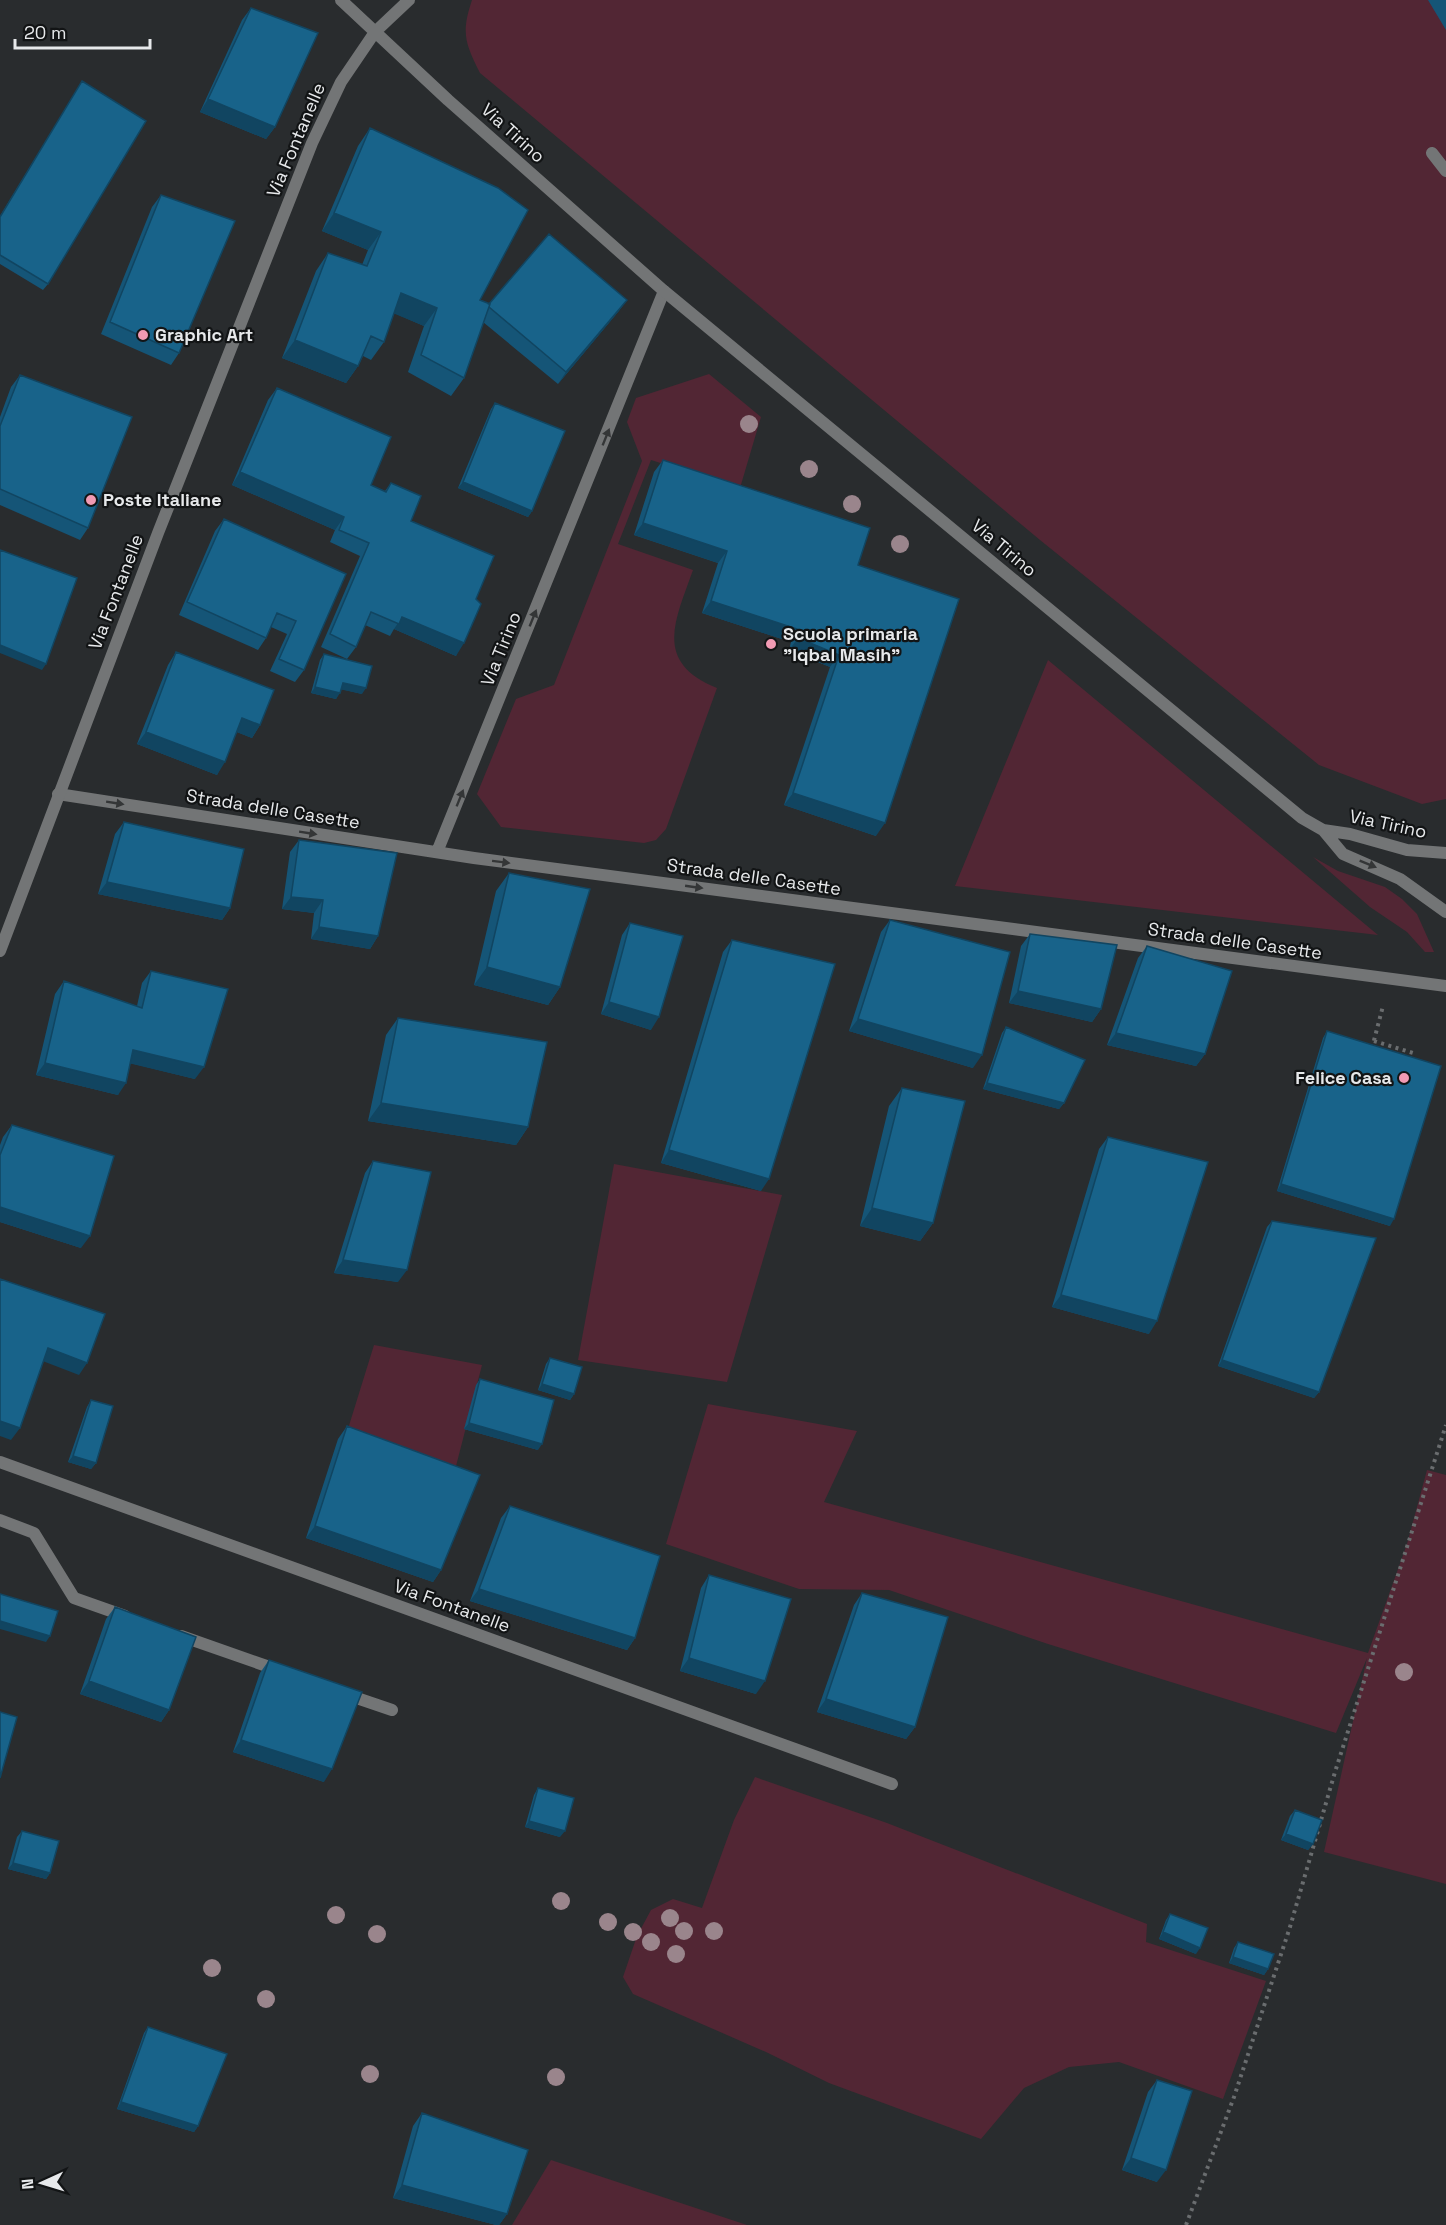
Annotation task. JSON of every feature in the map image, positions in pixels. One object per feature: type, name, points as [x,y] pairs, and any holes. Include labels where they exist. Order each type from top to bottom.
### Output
[{"type":"street","name":"Via Tirino","points":[[341,0],[448,100],[664,291],[1302,818],[1323,831],[1343,854],[1400,879],[1446,912]]},
{"type":"street","name":"Via Fontanelle","points":[[0,951],[58,794],[312,143],[341,82],[375,32],[409,0]]},
{"type":"street","points":[[1432,153],[1446,171]]},
{"type":"street","name":"Via Tirino","points":[[437,852],[664,291]]},
{"type":"street","name":"Strada delle Casette","points":[[58,794],[437,852],[1446,986]]},
{"type":"street","name":"Via Tirino","points":[[1323,831],[1350,834],[1407,850],[1446,853]]},
{"type":"street","name":"Via Fontanelle","points":[[0,1462],[891,1784]]},
{"type":"street","points":[[0,1520],[34,1533],[74,1598],[140,1621]]},
{"type":"street","points":[[173,1633],[294,1675]]},
{"type":"street","points":[[338,1691],[392,1710]]},
{"type":"path","points":[[1371,1052],[1386,997]]},
{"type":"path","points":[[1374,1041],[1413,1053],[1409,1064]]},
{"type":"path","points":[[1186,2225],[1234,2097],[1290,1927],[1335,1772],[1446,1425]]},
{"type":"shaded area","points":[[472,0],[1446,0],[1446,799],[1422,804],[1319,765],[1040,540],[480,73],[466,38],[466,21]]},
{"type":"shaded area","points":[[709,374],[761,417],[740,488],[651,460],[618,544],[693,570],[676,623],[674,638],[677,653],[684,666],[697,678],[717,688],[666,829],[656,840],[644,843],[501,827],[477,794],[516,699],[554,685],[642,461],[627,422],[636,398]]},
{"type":"shaded area","points":[[1048,660],[1378,935],[955,886]]},
{"type":"shaded area","points":[[1313,857],[1338,871],[1385,887],[1402,899],[1417,914],[1434,952],[1425,952],[1407,932],[1370,907]]},
{"type":"shaded area","points":[[614,1164],[782,1195],[727,1382],[578,1360]]},
{"type":"shaded area","points":[[374,1345],[482,1365],[455,1470],[347,1432]]},
{"type":"shaded area","points":[[708,1404],[857,1431],[824,1502],[1368,1653],[1407,1544],[1427,1470],[1446,1475],[1446,1884],[1324,1852],[1367,1658],[1336,1733],[1048,1644],[889,1590],[799,1589],[666,1544]]},
{"type":"shaded area","points":[[755,1777],[887,1823],[1147,1924],[1146,1942],[1266,1981],[1223,2099],[1119,2062],[1069,2067],[1024,2088],[981,2139],[829,2083],[766,2052],[633,1994],[623,1977],[637,1936],[651,1910],[673,1899],[702,1908],[734,1820]]},
{"type":"shaded area","points":[[551,2160],[747,2225],[512,2225]]},
{"type":"building","points":[[251,8],[318,33],[275,127],[208,99]]},
{"type":"building","points":[[82,81],[146,121],[48,284],[0,255],[0,217]]},
{"type":"building","points":[[370,128],[498,188],[528,210],[480,300],[490,304],[464,378],[421,355],[437,308],[401,293],[384,342],[371,336],[358,366],[295,340],[328,253],[367,266],[381,232],[334,213]]},
{"type":"building","points":[[161,195],[235,221],[179,353],[110,322]]},
{"type":"building","points":[[549,234],[627,300],[566,372],[489,307],[489,304]]},
{"type":"building","points":[[20,375],[132,417],[88,528],[0,489],[0,426]]},
{"type":"building","points":[[277,388],[391,437],[371,485],[386,492],[391,483],[421,496],[411,521],[494,556],[476,599],[481,604],[464,643],[402,617],[399,624],[371,612],[356,647],[330,634],[369,543],[339,530],[344,517],[240,472]]},
{"type":"building","points":[[495,403],[565,431],[532,511],[463,482]]},
{"type":"building","points":[[663,460],[870,528],[858,565],[959,599],[885,823],[793,793],[839,655],[798,638],[800,630],[711,601],[727,551],[643,523]]},
{"type":"building","points":[[224,519],[346,574],[304,670],[279,659],[296,621],[277,613],[266,638],[187,602]]},
{"type":"building","points":[[0,550],[77,578],[46,664],[0,645]]},
{"type":"building","points":[[176,652],[274,690],[260,725],[242,718],[225,762],[146,732]]},
{"type":"building","points":[[324,654],[372,666],[366,688],[343,683],[340,693],[315,687]]},
{"type":"building","points":[[124,822],[244,849],[230,908],[107,882]]},
{"type":"building","points":[[299,840],[397,853],[378,936],[319,927],[323,900],[291,897]]},
{"type":"building","points":[[509,873],[590,889],[560,987],[487,967]]},
{"type":"building","points":[[890,920],[1010,952],[982,1055],[858,1019]]},
{"type":"building","points":[[630,923],[683,936],[659,1017],[609,1002]]},
{"type":"building","points":[[1030,934],[1117,945],[1101,1009],[1018,991]]},
{"type":"building","points":[[732,940],[835,964],[769,1179],[669,1150]]},
{"type":"building","points":[[1147,946],[1232,971],[1205,1054],[1116,1033]]},
{"type":"building","points":[[151,971],[228,989],[204,1067],[133,1050],[126,1083],[45,1063],[64,981],[142,1008]]},
{"type":"building","points":[[398,1018],[547,1042],[528,1127],[381,1103]]},
{"type":"building","points":[[1006,1027],[1085,1060],[1064,1103],[987,1083]]},
{"type":"building","points":[[1327,1031],[1441,1066],[1394,1219],[1281,1184]]},
{"type":"building","points":[[902,1088],[965,1101],[933,1223],[872,1208]]},
{"type":"building","points":[[12,1125],[114,1156],[90,1236],[0,1207],[0,1155]]},
{"type":"building","points":[[1108,1137],[1208,1162],[1157,1321],[1061,1295]]},
{"type":"building","points":[[373,1161],[431,1172],[407,1270],[343,1260]]},
{"type":"building","points":[[1272,1221],[1376,1238],[1319,1392],[1222,1360]]},
{"type":"building","points":[[0,1279],[105,1314],[87,1363],[48,1348],[20,1428],[0,1421]]},
{"type":"building","points":[[550,1358],[582,1367],[574,1394],[542,1384]]},
{"type":"building","points":[[480,1379],[554,1400],[542,1444],[469,1423]]},
{"type":"building","points":[[91,1400],[113,1406],[96,1463],[73,1456]]},
{"type":"building","points":[[347,1426],[480,1475],[441,1570],[315,1526]]},
{"type":"building","points":[[510,1506],[660,1556],[635,1638],[479,1589]]},
{"type":"building","points":[[709,1575],[791,1599],[765,1681],[689,1658]]},
{"type":"building","points":[[862,1593],[948,1617],[915,1727],[826,1699]]},
{"type":"building","points":[[0,1594],[58,1611],[50,1636],[0,1621]]},
{"type":"building","points":[[115,1607],[196,1637],[169,1710],[89,1681]]},
{"type":"building","points":[[269,1660],[362,1692],[332,1769],[241,1740]]},
{"type":"building","points":[[0,1712],[17,1717],[0,1778]]},
{"type":"building","points":[[538,1788],[574,1798],[565,1831],[529,1821]]},
{"type":"building","points":[[1295,1810],[1322,1820],[1313,1844],[1286,1834]]},
{"type":"building","points":[[22,1831],[59,1841],[50,1873],[13,1863]]},
{"type":"building","points":[[1170,1914],[1208,1928],[1200,1948],[1163,1932]]},
{"type":"building","points":[[1238,1942],[1274,1954],[1268,1969],[1233,1957]]},
{"type":"building","points":[[148,2027],[227,2054],[198,2126],[121,2102]]},
{"type":"building","points":[[1157,2080],[1192,2091],[1166,2170],[1131,2158]]},
{"type":"building","points":[[422,2113],[528,2150],[507,2214],[402,2185]]},
{"type":"place","name":"Graphic Art","points":[[143,335]]},
{"type":"place","name":"Poste Italiane","points":[[91,500]]},
{"type":"place","name":"Scuola primaria \"Iqbal Masih\"","points":[[771,644]]},
{"type":"place","name":"Felice Casa","points":[[1404,1078]]}]
